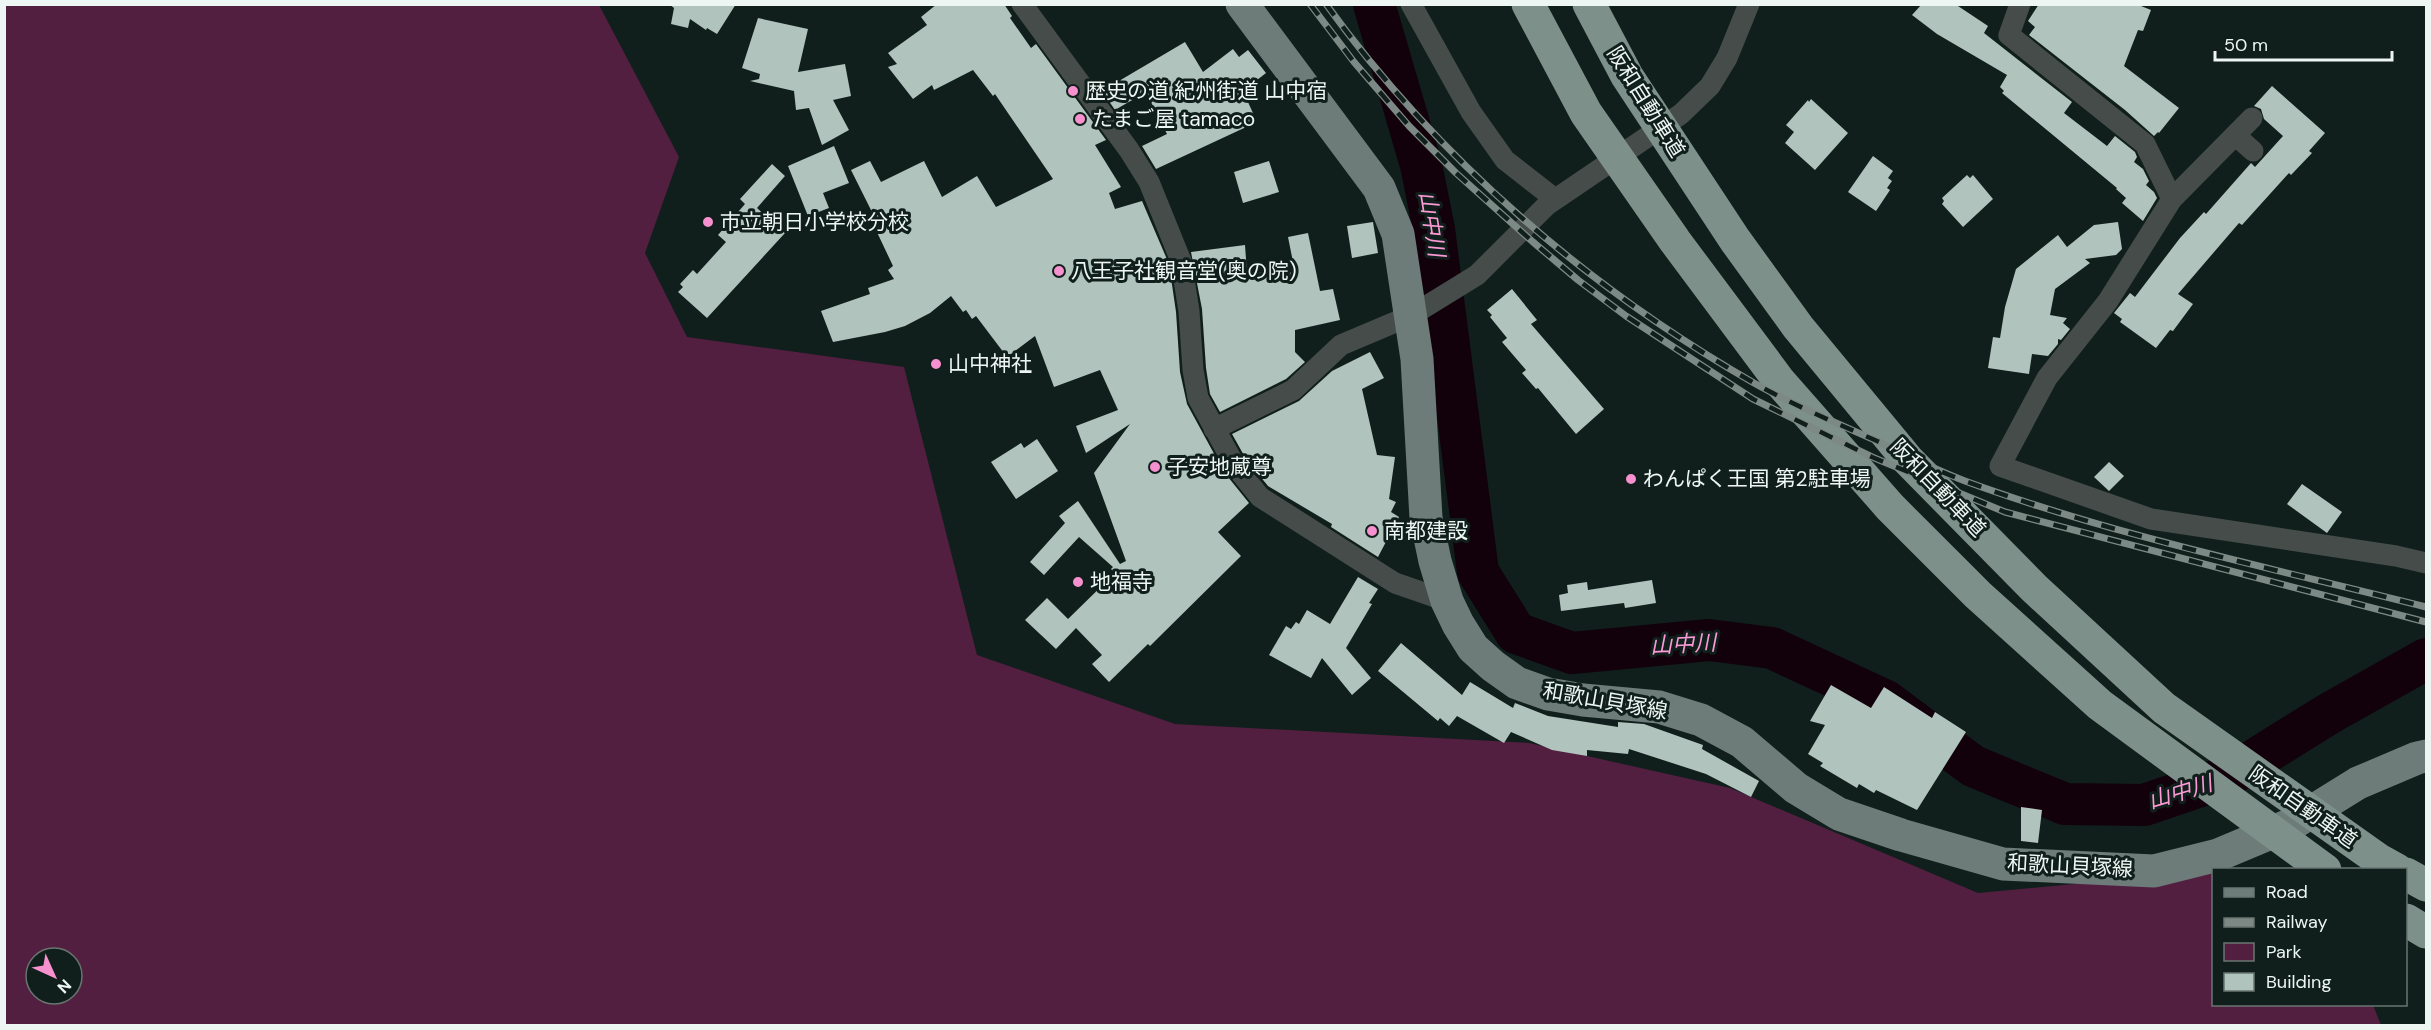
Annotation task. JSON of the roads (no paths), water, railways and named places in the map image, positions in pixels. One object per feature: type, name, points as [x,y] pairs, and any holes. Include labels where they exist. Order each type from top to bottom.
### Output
[{"type":"highway","name":"阪和自動車道","points":[[1528,4],[1586,113],[1675,241],[1780,382],[1890,507],[1978,595],[2100,705],[2322,868]]},
{"type":"highway","name":"阪和自動車道","points":[[1588,4],[1627,76],[1735,240],[1798,327],[1908,460],[2034,588],[2164,708],[2397,868]]},
{"type":"highway","name":"阪和自動車道","points":[[2407,873],[2427,883]]},
{"type":"highway","points":[[2407,921],[2427,932]]},
{"type":"main road","name":"和歌山貝塚線","points":[[1242,4],[1379,188],[1398,234],[1420,310],[1417,359],[1426,518],[1434,561],[1447,601],[1473,648],[1517,683],[1548,694],[1583,700],[1659,707],[1701,720],[1742,742],[1796,788],[1839,814],[1900,835],[2003,864],[2154,871],[2217,855],[2292,824],[2358,783],[2416,758],[2427,756]]},
{"type":"street","points":[[1022,4],[1129,150],[1149,182],[1181,261],[1198,398],[1235,466],[1260,497],[1395,583],[1447,601]]},
{"type":"street","points":[[1410,4],[1471,112],[1505,160],[1555,199]]},
{"type":"street","points":[[1214,429],[1293,390],[1341,345],[1420,310],[1477,275],[1547,205],[1681,114],[1710,86],[1727,58],[1749,4]]},
{"type":"street","points":[[2020,4],[2009,35],[2145,144],[2172,199]]},
{"type":"street","points":[[2252,118],[2172,199],[2108,301],[2047,378],[2000,466],[2151,519],[2396,556],[2427,563]]},
{"type":"street","points":[[2235,135],[2253,151]]},
{"type":"waterway","name":"山中川","points":[[1374,4],[1421,165],[1434,229],[1478,572],[1516,633],[1572,653],[1709,640],[1772,648],[1886,701],[1973,766],[2065,804],[2144,805],[2227,777],[2330,713],[2426,659]]},
{"type":"railway","points":[[1310,4],[1354,62],[1409,126],[1456,173],[1533,242],[1626,316],[1753,399],[1872,457],[2005,512],[2426,622]]},
{"type":"railway","points":[[1326,4],[1370,61],[1417,115],[1467,167],[1520,216],[1633,306],[1754,383],[1943,472],[2022,501],[2136,535],[2426,607]]},
{"type":"place","name":"歴史の道 紀州街道 山中宿","points":[[1073,91]]},
{"type":"place","name":"たまご屋 tamaco","points":[[1080,119]]},
{"type":"place","name":"市立朝日小学校分校","points":[[708,222]]},
{"type":"place","name":"八王子社観音堂(奥の院)","points":[[1059,271]]},
{"type":"place","name":"山中神社","points":[[936,364]]},
{"type":"place","name":"子安地蔵尊","points":[[1155,467]]},
{"type":"place","name":"わんぱく王国 第2駐車場","points":[[1631,479]]},
{"type":"place","name":"南都建設","points":[[1372,531]]},
{"type":"place","name":"地福寺","points":[[1078,582]]}]
